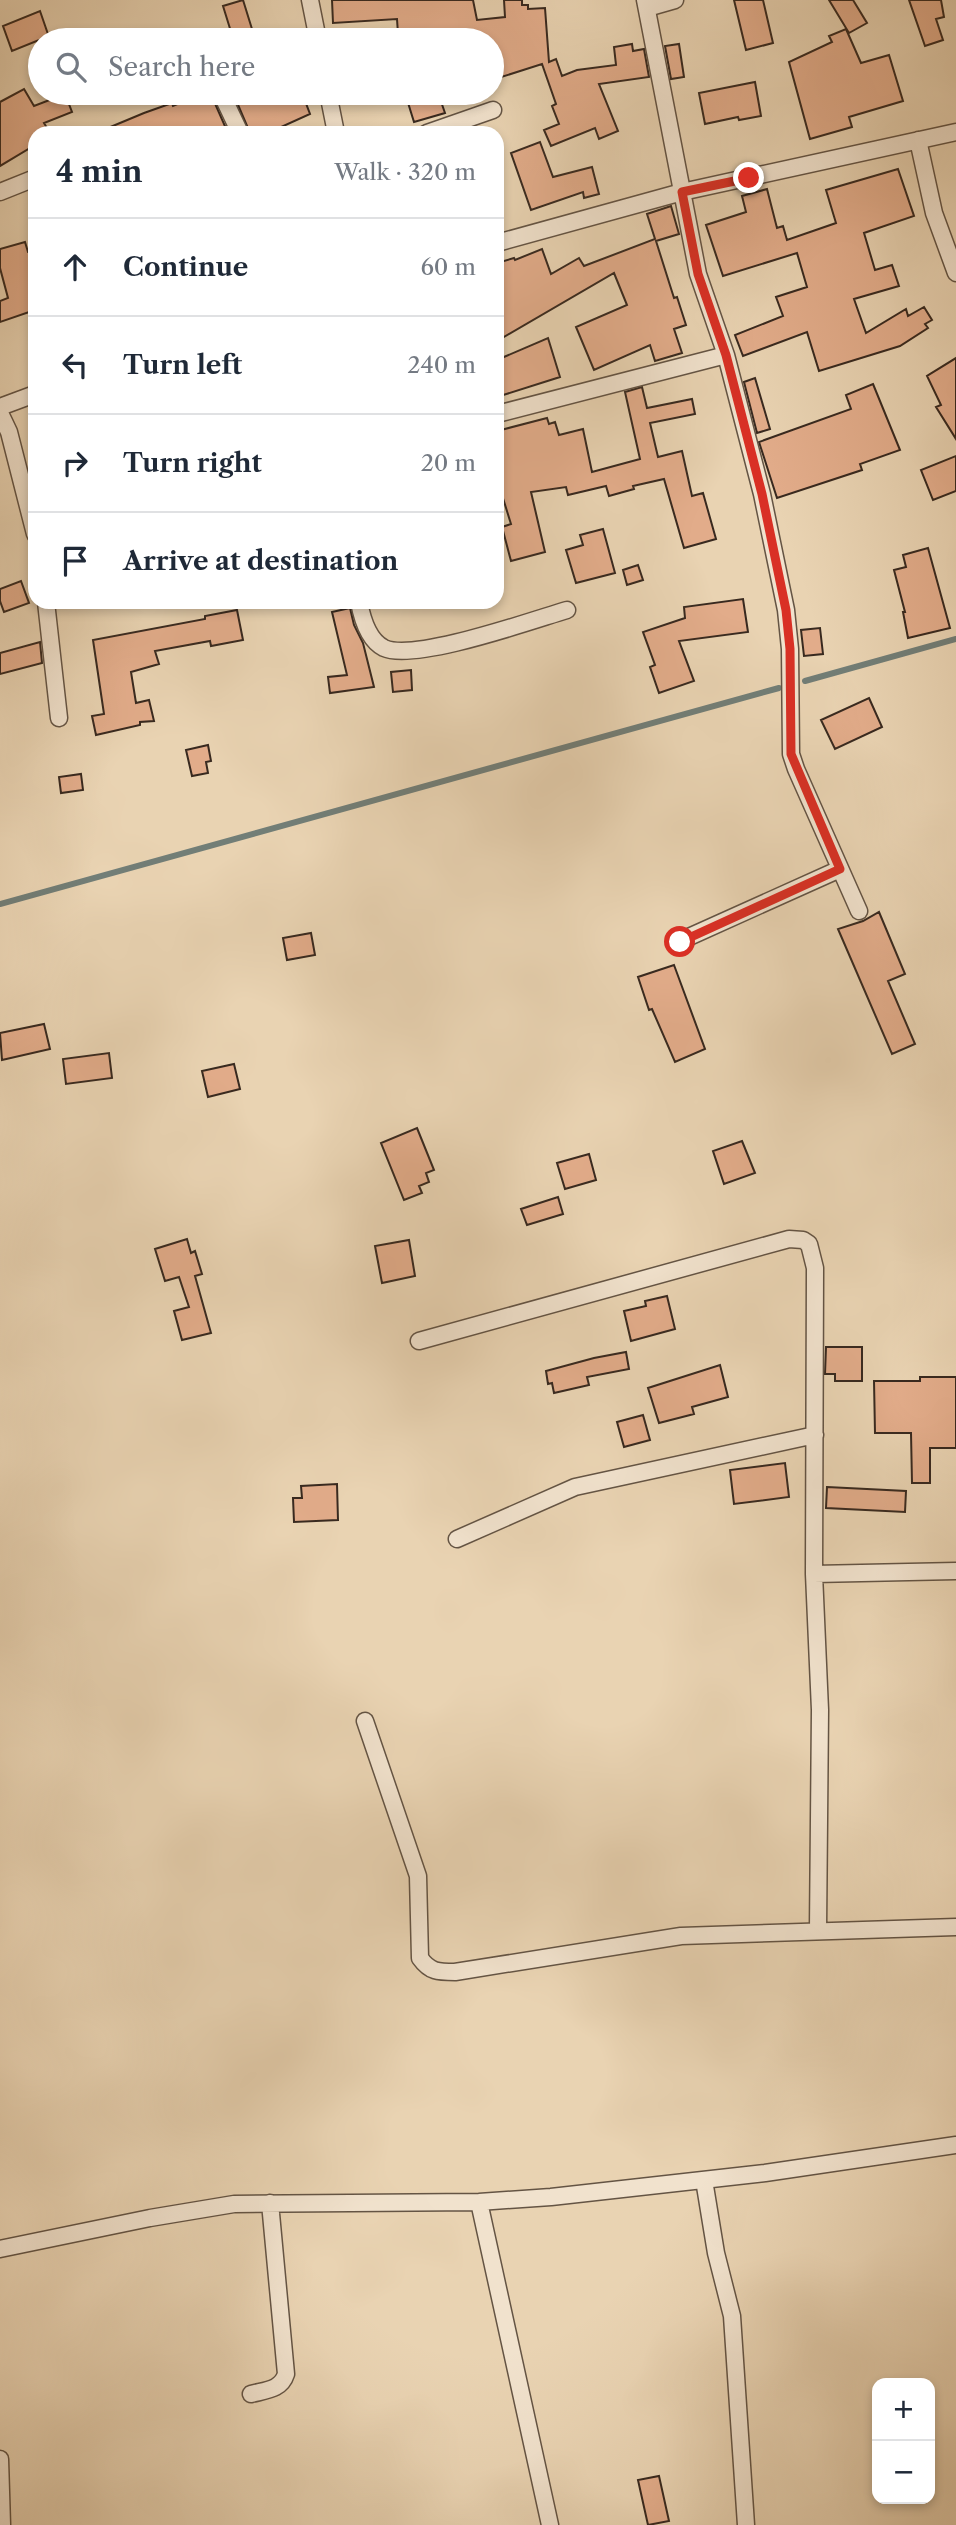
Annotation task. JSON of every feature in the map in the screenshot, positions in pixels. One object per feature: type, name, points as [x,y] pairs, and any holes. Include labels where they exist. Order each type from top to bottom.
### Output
[{"type":"street","points":[[310,0],[315,28]]},
{"type":"street","points":[[675,0],[646,4],[698,274],[726,355],[762,494],[786,610],[790,649],[791,754],[859,911]]},
{"type":"street","points":[[227,105],[237,126]]},
{"type":"street","points":[[330,105],[335,126]]},
{"type":"street","points":[[447,126],[493,110]]},
{"type":"street","points":[[504,241],[682,192],[956,132]]},
{"type":"street","points":[[918,140],[934,213],[956,274]]},
{"type":"street","points":[[0,192],[28,181]]},
{"type":"street","points":[[504,412],[726,355]]},
{"type":"street","points":[[0,407],[28,397]]},
{"type":"street","points":[[0,413],[12,444],[28,507]]},
{"type":"street","points":[[47,609],[59,718]]},
{"type":"street","points":[[360,609],[374,640],[381,647],[391,650],[445,647],[464,639],[567,610]]},
{"type":"street","points":[[680,942],[840,869]]},
{"type":"street","points":[[419,1341],[789,1239],[803,1240],[809,1244],[816,1268],[814,1574],[820,1710],[818,1930]]},
{"type":"street","points":[[457,1539],[575,1487],[815,1435]]},
{"type":"street","points":[[814,1574],[956,1571]]},
{"type":"street","points":[[365,1721],[418,1876],[420,1958],[428,1968],[438,1972],[455,1972],[681,1936],[956,1927]]},
{"type":"street","points":[[0,2249],[150,2218],[234,2204],[479,2202],[704,2180],[956,2145]]},
{"type":"street","points":[[704,2180],[716,2253],[732,2316],[746,2525]]},
{"type":"street","points":[[479,2202],[550,2525]]},
{"type":"street","points":[[251,2394],[276,2388],[286,2374],[270,2203]]},
{"type":"street","points":[[0,2459],[2,2525]]},
{"type":"building","points":[[243,0],[252,28],[230,28],[223,6]]},
{"type":"building","points":[[332,0],[473,0],[477,20],[505,17],[504,0],[522,0],[522,5],[528,5],[528,9],[545,8],[549,62],[556,59],[562,76],[577,70],[616,65],[614,47],[632,44],[633,51],[644,49],[649,77],[599,84],[618,131],[599,139],[595,128],[551,146],[544,130],[559,124],[552,106],[556,104],[542,64],[504,76],[504,28],[398,28],[397,19],[333,23]]},
{"type":"building","points":[[734,0],[763,0],[773,43],[746,50]]},
{"type":"building","points":[[829,0],[853,0],[867,23],[849,33]]},
{"type":"building","points":[[909,0],[941,0],[944,17],[936,19],[943,40],[925,46]]},
{"type":"building","points":[[40,11],[46,28],[28,28],[28,44],[12,51],[3,26]]},
{"type":"building","points":[[846,29],[861,63],[889,55],[903,101],[849,117],[852,127],[810,139],[789,62],[832,42],[829,36]]},
{"type":"building","points":[[679,44],[684,77],[671,79],[665,46]]},
{"type":"building","points":[[755,82],[761,116],[739,120],[738,117],[705,124],[699,93]]},
{"type":"building","points":[[24,89],[28,96],[28,105],[69,105],[72,112],[44,123],[46,126],[28,126],[28,149],[0,166],[0,102]]},
{"type":"building","points":[[166,105],[216,105],[225,126],[113,126]]},
{"type":"building","points":[[238,105],[307,105],[310,114],[283,126],[247,126]]},
{"type":"building","points":[[409,105],[442,105],[445,113],[414,122]]},
{"type":"building","points":[[540,142],[553,177],[592,167],[599,194],[584,198],[583,192],[531,210],[511,153]]},
{"type":"building","points":[[898,169],[914,216],[864,233],[875,270],[892,265],[899,286],[854,299],[866,333],[906,309],[908,316],[924,307],[932,320],[925,324],[928,328],[900,346],[819,371],[807,332],[743,356],[735,335],[783,316],[776,297],[807,287],[797,253],[723,276],[706,225],[746,212],[742,196],[767,189],[777,228],[783,226],[787,240],[836,223],[826,190]]},
{"type":"building","points":[[671,206],[679,234],[656,241],[674,298],[677,297],[686,325],[674,329],[682,353],[655,361],[650,345],[594,370],[576,327],[627,305],[614,273],[504,337],[504,261],[515,260],[542,249],[551,274],[579,258],[584,266],[655,239],[647,214]]},
{"type":"building","points":[[25,242],[28,252],[28,312],[0,322],[0,301],[8,298],[0,268],[0,249]]},
{"type":"building","points":[[548,338],[560,377],[504,395],[504,357]]},
{"type":"building","points":[[956,358],[956,439],[936,407],[941,405],[927,376]]},
{"type":"building","points":[[755,378],[770,429],[757,433],[744,382]]},
{"type":"building","points":[[873,384],[900,450],[860,464],[862,470],[777,498],[759,442],[851,409],[846,395]]},
{"type":"building","points":[[642,387],[647,408],[692,399],[695,414],[650,423],[658,457],[682,451],[692,496],[703,493],[716,539],[684,548],[664,479],[633,486],[634,489],[609,496],[606,486],[568,495],[566,487],[531,492],[545,552],[511,561],[504,535],[504,526],[511,524],[504,502],[504,429],[547,418],[549,424],[555,422],[559,435],[583,429],[592,472],[640,459],[625,392]]},
{"type":"building","points":[[956,456],[956,491],[933,500],[921,470]]},
{"type":"building","points":[[603,529],[615,573],[576,583],[566,550],[583,545],[580,535]]},
{"type":"building","points":[[928,548],[950,628],[908,638],[905,612],[894,570],[906,567],[903,555]]},
{"type":"building","points":[[638,565],[643,580],[627,585],[623,570]]},
{"type":"building","points":[[21,581],[28,603],[4,612],[0,589]]},
{"type":"building","points":[[743,599],[748,632],[679,641],[694,681],[659,693],[650,667],[655,665],[643,632],[685,618],[684,607]]},
{"type":"building","points":[[350,609],[363,643],[374,687],[330,693],[328,677],[347,675],[332,612]]},
{"type":"building","points":[[237,610],[243,640],[211,646],[210,641],[155,651],[159,664],[131,672],[136,703],[149,700],[154,721],[140,722],[140,725],[96,735],[92,716],[104,714],[93,640],[205,619],[205,616]]},
{"type":"building","points":[[820,628],[823,654],[804,656],[801,630]]},
{"type":"building","points":[[40,642],[42,663],[0,674],[0,653]]},
{"type":"building","points":[[411,670],[412,690],[393,692],[391,672]]},
{"type":"building","points":[[869,698],[882,727],[835,749],[821,720]]},
{"type":"building","points":[[208,745],[211,761],[206,762],[208,773],[192,776],[186,750]]},
{"type":"building","points":[[81,774],[83,790],[61,793],[59,777]]},
{"type":"building","points":[[879,912],[905,974],[888,981],[915,1044],[892,1054],[838,929],[863,921]]},
{"type":"building","points":[[311,933],[315,955],[287,960],[283,938]]},
{"type":"building","points":[[674,965],[705,1049],[675,1062],[652,1009],[649,1010],[638,977]]},
{"type":"building","points":[[44,1024],[50,1049],[2,1060],[0,1033]]},
{"type":"building","points":[[109,1053],[112,1078],[66,1084],[63,1059]]},
{"type":"building","points":[[234,1064],[240,1089],[208,1097],[202,1071]]},
{"type":"building","points":[[417,1128],[434,1170],[426,1173],[429,1182],[419,1186],[422,1193],[404,1200],[381,1143]]},
{"type":"building","points":[[742,1141],[755,1173],[724,1184],[713,1151]]},
{"type":"building","points":[[589,1154],[596,1180],[565,1189],[557,1163]]},
{"type":"building","points":[[558,1197],[563,1214],[527,1225],[521,1209]]},
{"type":"building","points":[[187,1239],[191,1253],[195,1251],[202,1274],[195,1276],[211,1333],[182,1340],[174,1311],[189,1307],[179,1277],[165,1281],[155,1249]]},
{"type":"building","points":[[409,1240],[415,1276],[382,1283],[375,1246]]},
{"type":"building","points":[[667,1296],[675,1329],[631,1341],[624,1311],[646,1306],[645,1301]]},
{"type":"building","points":[[826,1347],[862,1347],[862,1381],[835,1381],[835,1374],[825,1374]]},
{"type":"building","points":[[626,1352],[629,1369],[587,1377],[589,1385],[554,1393],[552,1383],[548,1384],[546,1371]]},
{"type":"building","points":[[720,1365],[728,1397],[692,1407],[694,1414],[659,1423],[648,1388]]},
{"type":"building","points":[[920,1377],[956,1377],[956,1448],[930,1448],[930,1483],[912,1483],[911,1433],[875,1433],[874,1381],[920,1381]]},
{"type":"building","points":[[643,1415],[650,1440],[624,1447],[617,1422]]},
{"type":"building","points":[[785,1463],[789,1497],[734,1504],[730,1470]]},
{"type":"building","points":[[337,1484],[338,1520],[294,1522],[293,1498],[302,1498],[301,1486]]},
{"type":"building","points":[[827,1487],[906,1491],[905,1512],[826,1508]]},
{"type":"building","points":[[659,2476],[669,2521],[648,2525],[638,2480]]},
{"type":"waterway","points":[[805,681],[956,639]]},
{"type":"waterway","points":[[0,904],[779,688]]},
{"type":"route","points":[[680,942],[840,869],[791,754],[790,649],[786,610],[762,494],[726,355],[698,274],[682,192],[749,178]]}]
